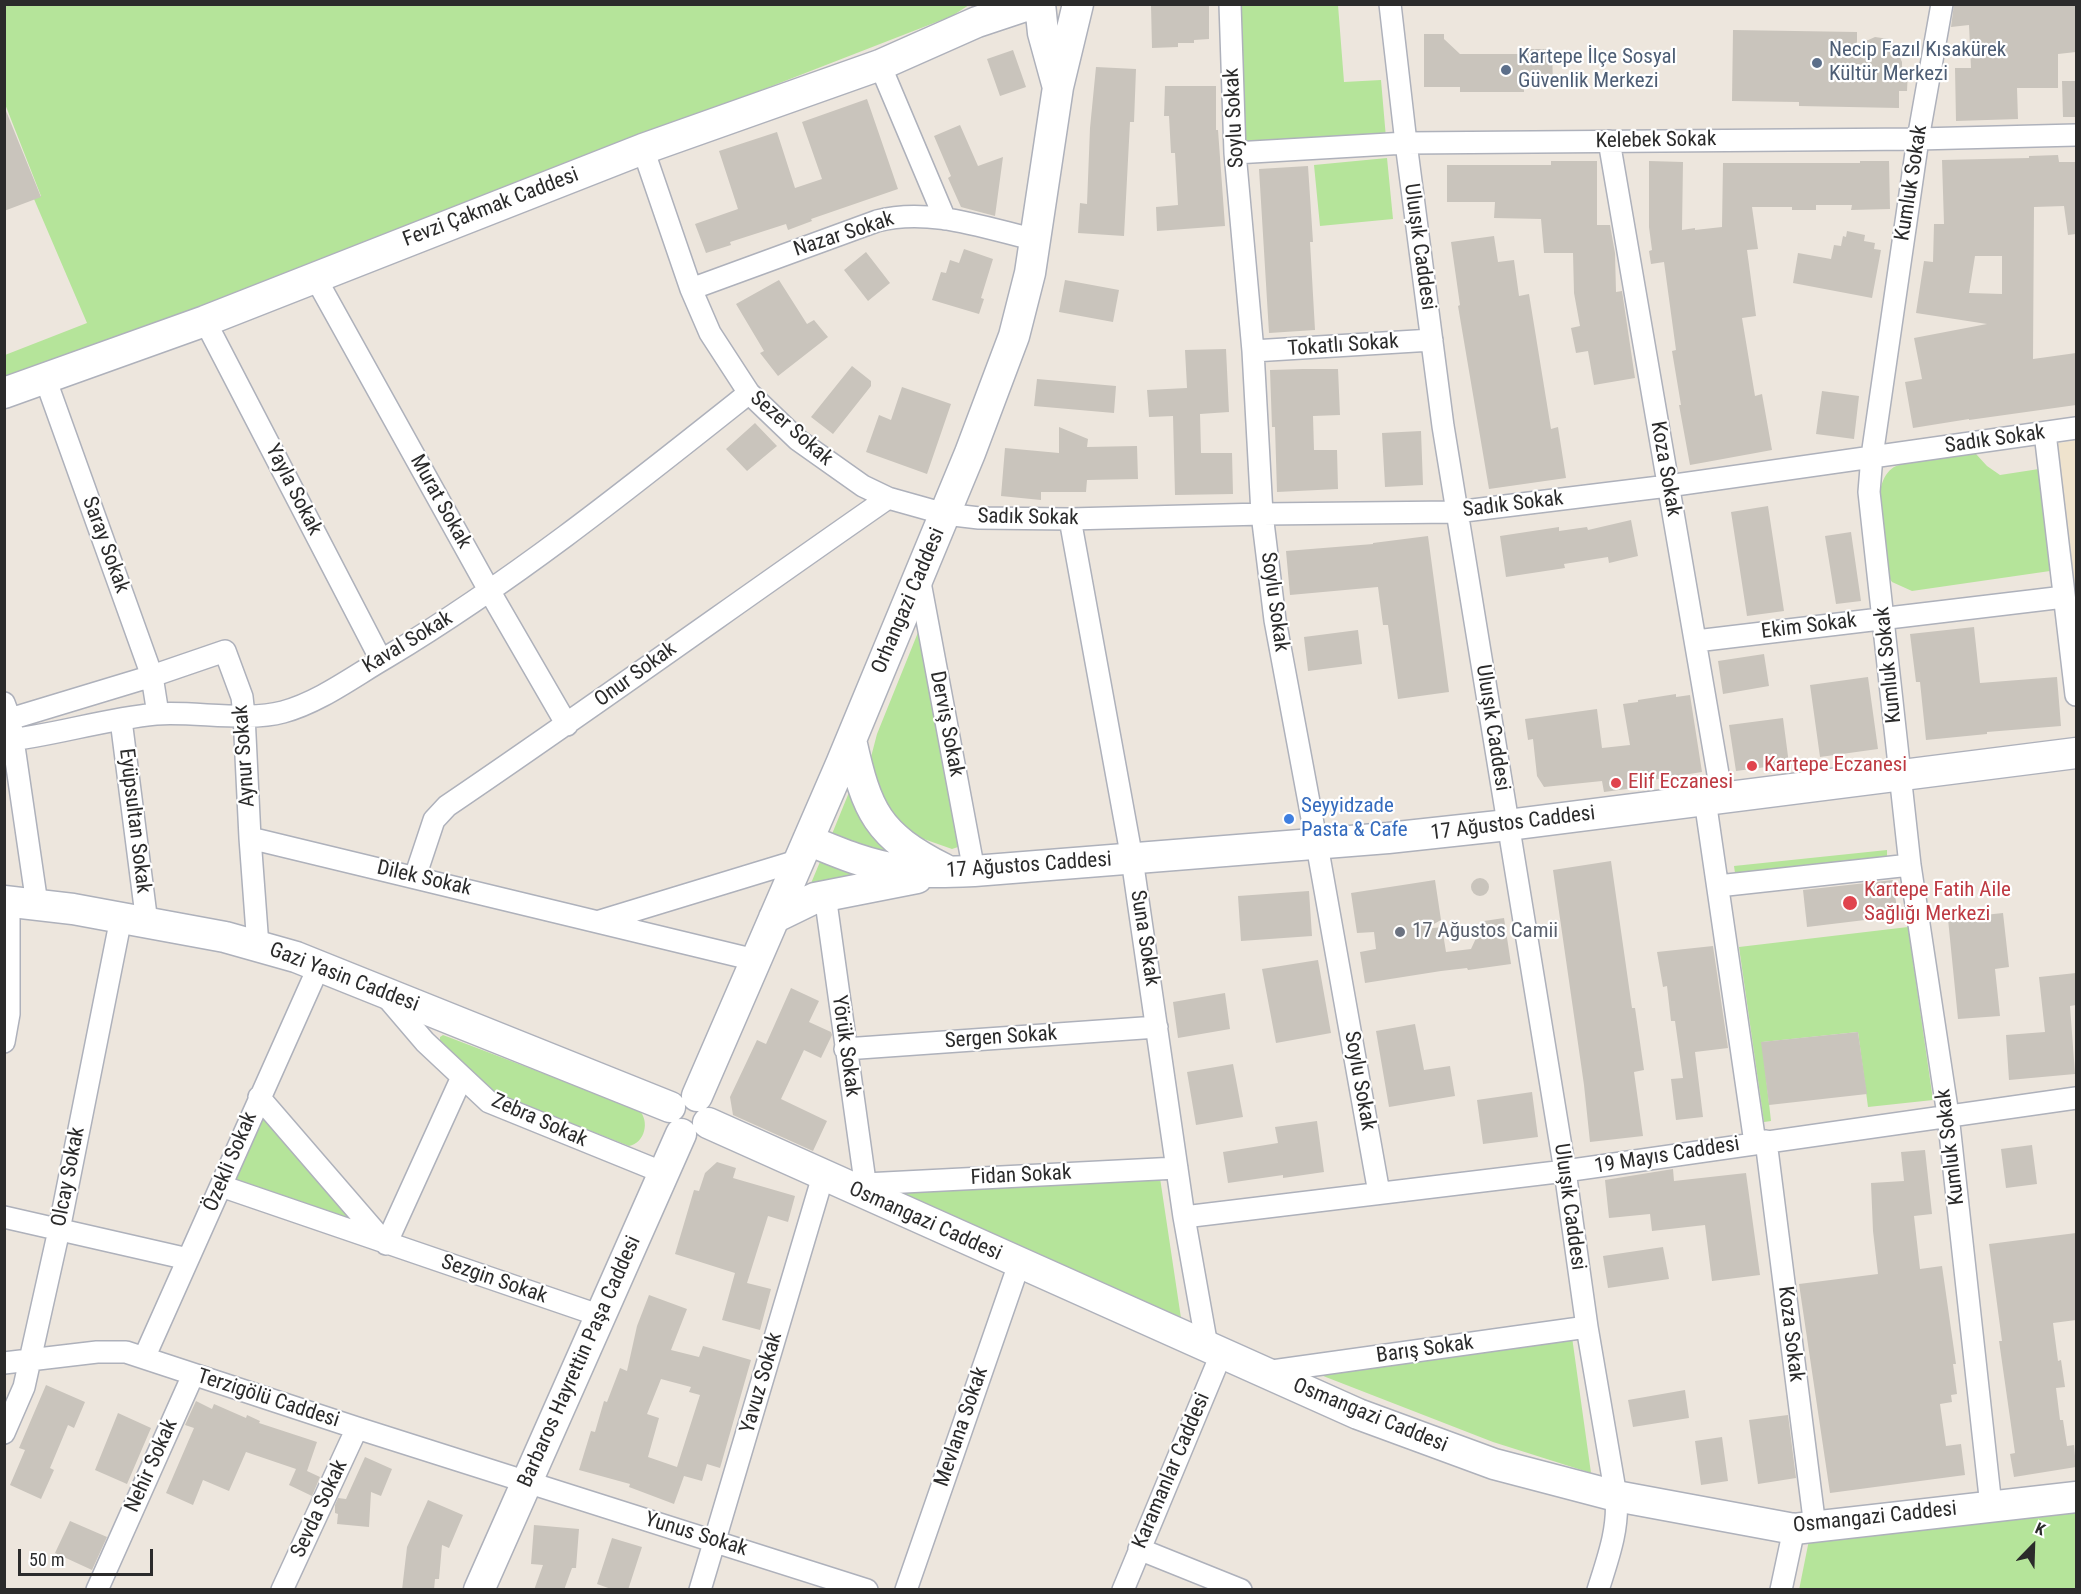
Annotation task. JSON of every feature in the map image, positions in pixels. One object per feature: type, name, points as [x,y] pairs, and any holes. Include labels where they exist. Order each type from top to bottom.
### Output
[{"type":"street","name":"Fevzi Çakmak Caddesi","points":[[4,393],[205,321],[643,149],[880,65],[984,13],[1031,4]]},
{"type":"street","points":[[1040,4],[1043,33],[1058,87]]},
{"type":"street","name":"Orhangazi Caddesi","points":[[697,1096],[919,577],[1014,336],[1036,240],[1058,87],[1078,4]]},
{"type":"street","name":"Soylu Sokak","points":[[1230,4],[1235,153],[1253,351],[1262,514],[1275,620],[1379,1193]]},
{"type":"street","name":"Uluışık Caddesi","points":[[1390,4],[1406,143],[1456,512],[1565,1171],[1587,1328],[1616,1496],[1617,1517],[1613,1543],[1599,1590]]},
{"type":"street","name":"Kumluk Sokak","points":[[1942,4],[1918,139],[1872,456],[1869,492],[1910,865],[1948,1116],[1991,1506]]},
{"type":"street","points":[[880,65],[945,219]]},
{"type":"street","name":"Kelebek Sokak","points":[[1235,153],[1406,143],[1918,139],[2076,135]]},
{"type":"street","name":"Koza Sokak","points":[[1609,141],[1696,640],[1714,799],[1718,885],[1761,1142],[1804,1528],[1781,1590]]},
{"type":"street","name":"Sezer Sokak","points":[[643,149],[692,289],[710,333],[749,393],[775,420],[823,459],[863,486],[888,498],[945,514]]},
{"type":"street","name":"Nazar Sokak","points":[[692,289],[877,221],[897,216],[945,219],[1036,240]]},
{"type":"street","name":"Murat Sokak","points":[[315,277],[490,592],[567,725]]},
{"type":"street","name":"Yayla Sokak","points":[[205,321],[381,660]]},
{"type":"street","name":"Tokatlı Sokak","points":[[1253,351],[1432,340]]},
{"type":"street","name":"Saray Sokak","points":[[45,378],[152,676],[158,714]]},
{"type":"street","name":"Kaval Sokak","points":[[8,741],[158,714],[269,715],[297,708],[438,626],[490,592],[624,493],[749,393]]},
{"type":"street","name":"Sadık Sokak","points":[[945,514],[979,518],[1070,519],[1456,512],[1668,486],[2076,428]]},
{"type":"street","points":[[2045,433],[2076,695]]},
{"type":"street","name":"Onur Sokak","points":[[415,877],[430,829],[440,812],[888,498]]},
{"type":"street","name":"Suna Sokak","points":[[1070,519],[1132,859],[1184,1217],[1214,1349]]},
{"type":"street","name":"Derviş Sokak","points":[[919,577],[962,871]]},
{"type":"street","name":"Ekim Sokak","points":[[1696,640],[2064,597]]},
{"type":"street","name":"Aynur Sokak","points":[[7,711],[152,676],[225,651],[235,677],[244,715],[258,946]]},
{"type":"street","points":[[4,1042],[9,1014],[17,902],[7,711]]},
{"type":"street","name":"Eyüpsultan Sokak","points":[[121,720],[134,920]]},
{"type":"street","points":[[851,740],[860,780],[870,805],[882,825],[895,839],[915,854],[962,871]]},
{"type":"street","name":"17 Ağustos Caddesi","points":[[804,850],[846,855],[883,867],[919,872],[962,871],[1317,845],[1508,825],[2076,753]]},
{"type":"street","name":"Dilek Sokak","points":[[250,838],[756,960]]},
{"type":"street","points":[[599,921],[804,850]]},
{"type":"street","points":[[1718,885],[1910,865]]},
{"type":"street","points":[[774,918],[825,895],[962,871]]},
{"type":"street","name":"Yörük Sokak","points":[[825,895],[866,1190]]},
{"type":"street","name":"Gazi Yasin Caddesi","points":[[17,902],[134,920],[225,937],[258,946],[319,966],[670,1107]]},
{"type":"street","name":"Olcay Sokak","points":[[4,1433],[24,1387],[59,1230],[134,920]]},
{"type":"street","name":"Özekli Sokak","points":[[144,1358],[319,966]]},
{"type":"street","name":"Zebra Sokak","points":[[381,992],[425,1042],[489,1102],[664,1173]]},
{"type":"street","name":"Sergen Sokak","points":[[845,1049],[1157,1027]]},
{"type":"street","points":[[259,1097],[386,1244],[462,1077]]},
{"type":"street","points":[[685,1095],[697,1096],[710,1112],[694,1129],[671,1125],[668,1113],[674,1101],[685,1095]]},
{"type":"street","name":"19 Mayıs Caddesi","points":[[1184,1217],[1565,1171],[2076,1098]]},
{"type":"street","name":"Osmangazi Caddesi","points":[[694,1129],[866,1190],[1018,1264],[1358,1414],[1494,1464],[1616,1496],[1804,1528],[2076,1497]]},
{"type":"street","name":"Barbaros Hayrettin Paşa Caddesi","points":[[479,1590],[664,1173],[694,1129]]},
{"type":"street","name":"Fidan Sokak","points":[[866,1190],[1177,1168]]},
{"type":"street","name":"Yavuz Sokak","points":[[700,1590],[823,1176]]},
{"type":"street","name":"Sezgin Sokak","points":[[221,1186],[601,1316]]},
{"type":"street","points":[[4,1217],[188,1259]]},
{"type":"street","name":"Mevlana Sokak","points":[[906,1590],[1018,1264]]},
{"type":"street","name":"Barış Sokak","points":[[1264,1372],[1587,1328]]},
{"type":"street","name":"Karamanlar Caddesi","points":[[1123,1590],[1214,1349]]},
{"type":"street","name":"Terzigölü Caddesi","points":[[4,1363],[112,1351],[126,1352],[526,1482]]},
{"type":"street","name":"Nehir Sokak","points":[[97,1590],[193,1375]]},
{"type":"street","name":"Sevda Sokak","points":[[282,1590],[357,1428]]},
{"type":"street","name":"Yunus Sokak","points":[[526,1482],[867,1590]]},
{"type":"street","points":[[1139,1549],[1241,1590]]},
{"type":"shaded area","points":[[2076,440],[2076,638],[2054,444]]},
{"type":"green space","points":[[4,5],[969,5],[952,16],[304,268],[5,381],[5,355],[87,323],[34,199],[41,196],[5,104]]},
{"type":"green space","points":[[1237,5],[1338,5],[1344,82],[1381,80],[1386,138],[1244,142]]},
{"type":"green space","points":[[1387,158],[1393,219],[1320,226],[1314,165]]},
{"type":"green space","points":[[1976,454],[2000,475],[2039,469],[2050,571],[1912,591],[1892,582],[1885,572],[1879,515],[1881,486],[1886,475],[1894,467],[1900,465]]},
{"type":"green space","points":[[921,625],[958,838],[958,847],[952,849],[918,837],[896,820],[876,784],[871,757],[877,734]]},
{"type":"green space","points":[[852,785],[893,856],[832,834]]},
{"type":"green space","points":[[1887,850],[1887,856],[1735,873],[1734,866]]},
{"type":"green space","points":[[822,857],[881,878],[809,888]]},
{"type":"green space","points":[[1908,927],[1933,1100],[1868,1107],[1858,1032],[1762,1042],[1771,1121],[1764,1122],[1739,947]]},
{"type":"green space","points":[[443,1035],[639,1110],[645,1125],[642,1136],[639,1141],[629,1146],[491,1092],[440,1042],[440,1037]]},
{"type":"green space","points":[[259,1114],[356,1216],[353,1221],[236,1182],[234,1177]]},
{"type":"green space","points":[[1160,1178],[1181,1318],[887,1192]]},
{"type":"green space","points":[[1572,1337],[1591,1473],[1493,1442],[1318,1374]]},
{"type":"green space","points":[[2076,1510],[2076,1589],[1799,1590],[1809,1540]]},
{"type":"building","points":[[1209,4],[1209,39],[1194,40],[1194,43],[1178,43],[1178,47],[1152,48],[1151,5]]},
{"type":"building","points":[[1954,4],[2076,4],[2076,52],[2058,54],[2058,88],[2017,88],[2018,119],[1956,121],[1955,68],[1971,68],[1969,25],[1951,27]]},
{"type":"building","name":"Necip Fazıl Kısakürek Kültür Merkezi","points":[[1733,30],[1857,32],[1857,45],[1875,37],[1889,39],[1894,44],[1902,62],[1902,70],[1908,70],[1907,91],[1899,91],[1899,108],[1799,106],[1799,102],[1732,101]]},
{"type":"building","name":"Kartepe İlçe Sosyal Güvenlik Merkezi","points":[[1424,34],[1444,34],[1444,39],[1460,54],[1521,54],[1521,49],[1552,49],[1553,86],[1524,87],[1524,92],[1460,92],[1460,87],[1424,87]]},
{"type":"building","points":[[1013,50],[1026,87],[1000,96],[987,59]]},
{"type":"building","points":[[1096,67],[1136,69],[1134,122],[1130,122],[1124,236],[1078,233],[1080,203],[1087,204],[1090,128]]},
{"type":"building","points":[[2062,81],[2076,81],[2076,117],[2063,117]]},
{"type":"building","points":[[1165,86],[1216,86],[1216,130],[1218,130],[1225,226],[1157,231],[1156,207],[1178,205],[1175,153],[1171,153],[1169,116],[1164,116]]},
{"type":"building","points":[[867,99],[898,189],[811,219],[812,221],[788,230],[786,224],[730,242],[731,245],[706,253],[695,224],[738,209],[719,151],[777,132],[795,188],[822,179],[802,122]]},
{"type":"building","points":[[4,106],[41,197],[4,211]]},
{"type":"building","points":[[960,125],[978,166],[1003,157],[995,216],[961,207],[948,178],[951,176],[934,136]]},
{"type":"building","points":[[2058,155],[2059,162],[2076,162],[2076,234],[2068,235],[2064,206],[2034,207],[2033,359],[2076,353],[2076,405],[1913,428],[1905,382],[1922,379],[1914,338],[1987,324],[1916,313],[1924,261],[1933,262],[1934,224],[1944,224],[1942,160],[2029,158],[2029,156]],"holes":[[[1975,256],[2002,256],[2002,294],[1969,293]]]},
{"type":"building","points":[[1551,161],[1597,161],[1597,225],[1610,225],[1615,253],[1616,292],[1622,291],[1635,378],[1594,385],[1588,351],[1576,353],[1571,328],[1580,326],[1574,293],[1573,253],[1544,253],[1541,219],[1494,218],[1495,202],[1447,202],[1447,165],[1551,165]]},
{"type":"building","points":[[1649,161],[1683,162],[1682,230],[1695,228],[1695,230],[1722,227],[1723,163],[1889,161],[1890,209],[1851,210],[1852,205],[1816,205],[1816,210],[1792,210],[1792,207],[1752,207],[1758,249],[1747,250],[1756,316],[1742,318],[1755,396],[1762,394],[1772,450],[1690,465],[1672,351],[1676,350],[1664,262],[1651,264],[1649,251],[1652,250],[1649,227]]},
{"type":"building","points":[[1308,166],[1315,330],[1269,333],[1259,169]]},
{"type":"building","points":[[1847,231],[1865,235],[1864,241],[1875,243],[1874,249],[1881,250],[1872,298],[1793,283],[1798,253],[1831,259],[1834,245],[1841,246],[1843,236],[1846,237]]},
{"type":"building","points":[[1494,236],[1498,262],[1514,260],[1519,296],[1529,294],[1551,429],[1558,427],[1566,478],[1489,489],[1458,306],[1460,305],[1451,242]]},
{"type":"building","points":[[964,249],[993,259],[981,298],[984,299],[979,314],[932,300],[941,272],[946,273],[950,260],[959,263]]},
{"type":"building","points":[[866,252],[890,283],[868,301],[844,270]]},
{"type":"building","points":[[779,280],[807,324],[814,320],[828,337],[778,376],[760,353],[764,351],[736,304]]},
{"type":"building","points":[[1065,280],[1119,290],[1113,322],[1059,312]]},
{"type":"building","points":[[1226,349],[1229,412],[1200,414],[1201,453],[1232,453],[1233,494],[1175,495],[1173,416],[1149,417],[1147,390],[1187,388],[1185,350]]},
{"type":"building","points":[[852,366],[871,381],[871,386],[833,434],[811,417]]},
{"type":"building","points":[[1338,369],[1340,415],[1313,416],[1314,450],[1337,450],[1338,489],[1277,492],[1270,370]]},
{"type":"building","points":[[1037,379],[1116,386],[1114,413],[1034,406]]},
{"type":"building","points":[[902,387],[951,404],[927,474],[866,452],[879,415],[891,420]]},
{"type":"building","points":[[1822,391],[1859,396],[1854,439],[1816,434]]},
{"type":"building","points":[[755,423],[777,446],[747,471],[726,449]]},
{"type":"building","points":[[1059,427],[1088,439],[1087,447],[1137,446],[1138,479],[1087,480],[1086,492],[1041,492],[1041,500],[1001,496],[1005,448],[1059,453]]},
{"type":"building","points":[[1421,431],[1423,485],[1385,487],[1382,433]]},
{"type":"building","points":[[1768,506],[1784,611],[1747,616],[1731,512]]},
{"type":"building","points":[[1631,520],[1638,556],[1609,563],[1608,557],[1564,564],[1565,568],[1506,577],[1500,536],[1559,527],[1559,531],[1587,527],[1588,530]]},
{"type":"building","points":[[1851,532],[1861,601],[1836,604],[1825,536]]},
{"type":"building","points":[[1428,536],[1449,692],[1398,699],[1388,625],[1383,625],[1378,587],[1290,595],[1286,551],[1373,544]]},
{"type":"building","points":[[1974,627],[1980,683],[2057,677],[2061,726],[1926,740],[1920,682],[1916,682],[1910,634]]},
{"type":"building","points":[[1358,630],[1362,664],[1308,671],[1304,637]]},
{"type":"building","points":[[1764,654],[1769,686],[1723,694],[1718,661]]},
{"type":"building","points":[[1868,677],[1878,749],[1820,757],[1810,685]]},
{"type":"building","points":[[1676,694],[1676,697],[1690,695],[1702,772],[1633,783],[1634,788],[1604,792],[1602,781],[1544,787],[1537,776],[1533,739],[1528,740],[1525,719],[1597,709],[1602,748],[1630,745],[1623,704]]},
{"type":"building","points":[[1783,718],[1789,764],[1736,771],[1729,725]]},
{"type":"building","points":[[1611,861],[1632,1008],[1635,1008],[1644,1070],[1634,1072],[1643,1136],[1590,1142],[1553,870]]},
{"type":"building","points":[[1480,878],[1486,881],[1489,887],[1486,893],[1480,896],[1474,893],[1471,887],[1474,881]]},
{"type":"building","name":"17 Ağustos Camii","points":[[1435,880],[1441,920],[1425,929],[1442,927],[1446,952],[1471,949],[1484,921],[1504,918],[1511,964],[1441,971],[1365,983],[1360,952],[1376,949],[1374,932],[1357,933],[1351,893]]},
{"type":"building","name":"Kartepe Fatih Aile Sağlığı Merkezi","points":[[1893,880],[1898,916],[1807,927],[1803,890]]},
{"type":"building","points":[[1309,891],[1312,936],[1241,941],[1238,896]]},
{"type":"building","points":[[2003,913],[2009,967],[1995,969],[2000,1016],[1958,1019],[1948,919]]},
{"type":"building","points":[[1713,946],[1728,1048],[1695,1052],[1703,1117],[1676,1120],[1671,1079],[1683,1078],[1675,1021],[1671,1021],[1667,986],[1663,987],[1657,952]]},
{"type":"building","points":[[1318,960],[1331,1033],[1276,1043],[1262,969]]},
{"type":"building","points":[[2076,973],[2076,1005],[2070,1006],[2075,1074],[2009,1080],[2006,1035],[2045,1032],[2039,977]]},
{"type":"building","points":[[791,988],[819,1001],[809,1022],[831,1032],[832,1035],[821,1058],[804,1050],[781,1099],[827,1121],[813,1151],[733,1115],[730,1097],[757,1040],[766,1044]]},
{"type":"building","points":[[1225,993],[1230,1029],[1178,1038],[1173,1002]]},
{"type":"building","points":[[1415,1024],[1424,1070],[1450,1066],[1455,1096],[1389,1107],[1376,1031]]},
{"type":"building","points":[[1858,1032],[1867,1094],[1769,1105],[1761,1042]]},
{"type":"building","points":[[1233,1064],[1243,1117],[1196,1125],[1187,1072]]},
{"type":"building","points":[[1532,1092],[1538,1137],[1483,1144],[1477,1100]]},
{"type":"building","points":[[1317,1121],[1324,1172],[1228,1183],[1223,1152],[1278,1143],[1275,1127]]},
{"type":"building","points":[[2032,1145],[2037,1184],[2006,1188],[2001,1149]]},
{"type":"building","points":[[1925,1150],[1932,1214],[1914,1216],[1920,1269],[1942,1266],[1956,1364],[1953,1364],[1957,1394],[1951,1395],[1952,1402],[1940,1404],[1946,1446],[1961,1444],[1965,1475],[1830,1493],[1799,1284],[1878,1274],[1871,1183],[1904,1181],[1901,1152]]},
{"type":"building","points":[[717,1162],[736,1168],[733,1178],[795,1196],[788,1222],[768,1216],[747,1283],[771,1289],[760,1330],[722,1320],[735,1273],[675,1254],[694,1190],[699,1191],[705,1173]]},
{"type":"building","points":[[1673,1169],[1674,1181],[1746,1173],[1760,1275],[1712,1281],[1705,1225],[1652,1231],[1650,1214],[1609,1218],[1605,1180]]},
{"type":"building","points":[[2076,1233],[2076,1320],[2053,1323],[2058,1361],[2061,1360],[2065,1387],[2056,1388],[2060,1420],[2063,1420],[2067,1446],[2074,1445],[2076,1467],[2014,1477],[2010,1454],[2015,1453],[1999,1341],[2002,1341],[1989,1244]]},
{"type":"building","points":[[1663,1247],[1669,1279],[1608,1288],[1603,1256]]},
{"type":"building","points":[[649,1295],[687,1309],[671,1350],[699,1357],[703,1346],[751,1360],[720,1468],[707,1464],[702,1481],[684,1476],[674,1504],[629,1487],[630,1484],[579,1470],[591,1431],[595,1432],[604,1401],[607,1402],[620,1368],[627,1371],[637,1326]],"holes":[[[661,1379],[691,1387],[689,1392],[700,1395],[677,1467],[648,1457],[659,1418],[647,1414]]]},
{"type":"building","points":[[46,1385],[85,1402],[74,1428],[68,1425],[50,1468],[54,1470],[41,1499],[10,1485],[25,1450],[19,1448]]},
{"type":"building","points":[[1685,1390],[1689,1418],[1633,1427],[1628,1400]]},
{"type":"building","points":[[196,1401],[212,1409],[214,1404],[246,1418],[247,1415],[260,1421],[259,1423],[317,1442],[307,1471],[320,1477],[312,1496],[289,1485],[296,1469],[246,1452],[229,1491],[203,1480],[193,1505],[166,1493],[194,1428],[185,1425]]},
{"type":"building","points":[[118,1413],[151,1428],[127,1484],[95,1470]]},
{"type":"building","points":[[1788,1415],[1796,1478],[1758,1484],[1749,1420]]},
{"type":"building","points":[[1722,1437],[1728,1481],[1701,1485],[1695,1441]]},
{"type":"building","points":[[365,1457],[392,1469],[381,1496],[371,1492],[369,1527],[337,1524],[338,1514],[335,1513],[335,1505],[338,1498],[346,1499]]},
{"type":"building","points":[[428,1500],[463,1515],[449,1548],[442,1545],[439,1579],[435,1579],[434,1590],[402,1590],[407,1547]]},
{"type":"building","points":[[70,1521],[107,1537],[92,1570],[55,1553]]},
{"type":"building","points":[[534,1525],[579,1529],[576,1568],[572,1568],[564,1590],[534,1590],[543,1565],[531,1564]]},
{"type":"building","points":[[612,1538],[642,1547],[628,1590],[614,1590],[597,1584]]},
{"type":"place","name":"Necip Fazıl Kısakürek Kültür Merkezi","points":[[1817,63]]},
{"type":"place","name":"Kartepe İlçe Sosyal Güvenlik Merkezi","points":[[1506,70]]},
{"type":"place","name":"Kartepe Eczanesi","points":[[1752,766]]},
{"type":"place","name":"Elif Eczanesi","points":[[1616,783]]},
{"type":"place","name":"Seyyidzade Pasta & Cafe","points":[[1289,819]]},
{"type":"place","name":"Kartepe Fatih Aile Sağlığı Merkezi","points":[[1850,903]]},
{"type":"place","name":"17 Ağustos Camii","points":[[1400,932]]}]
